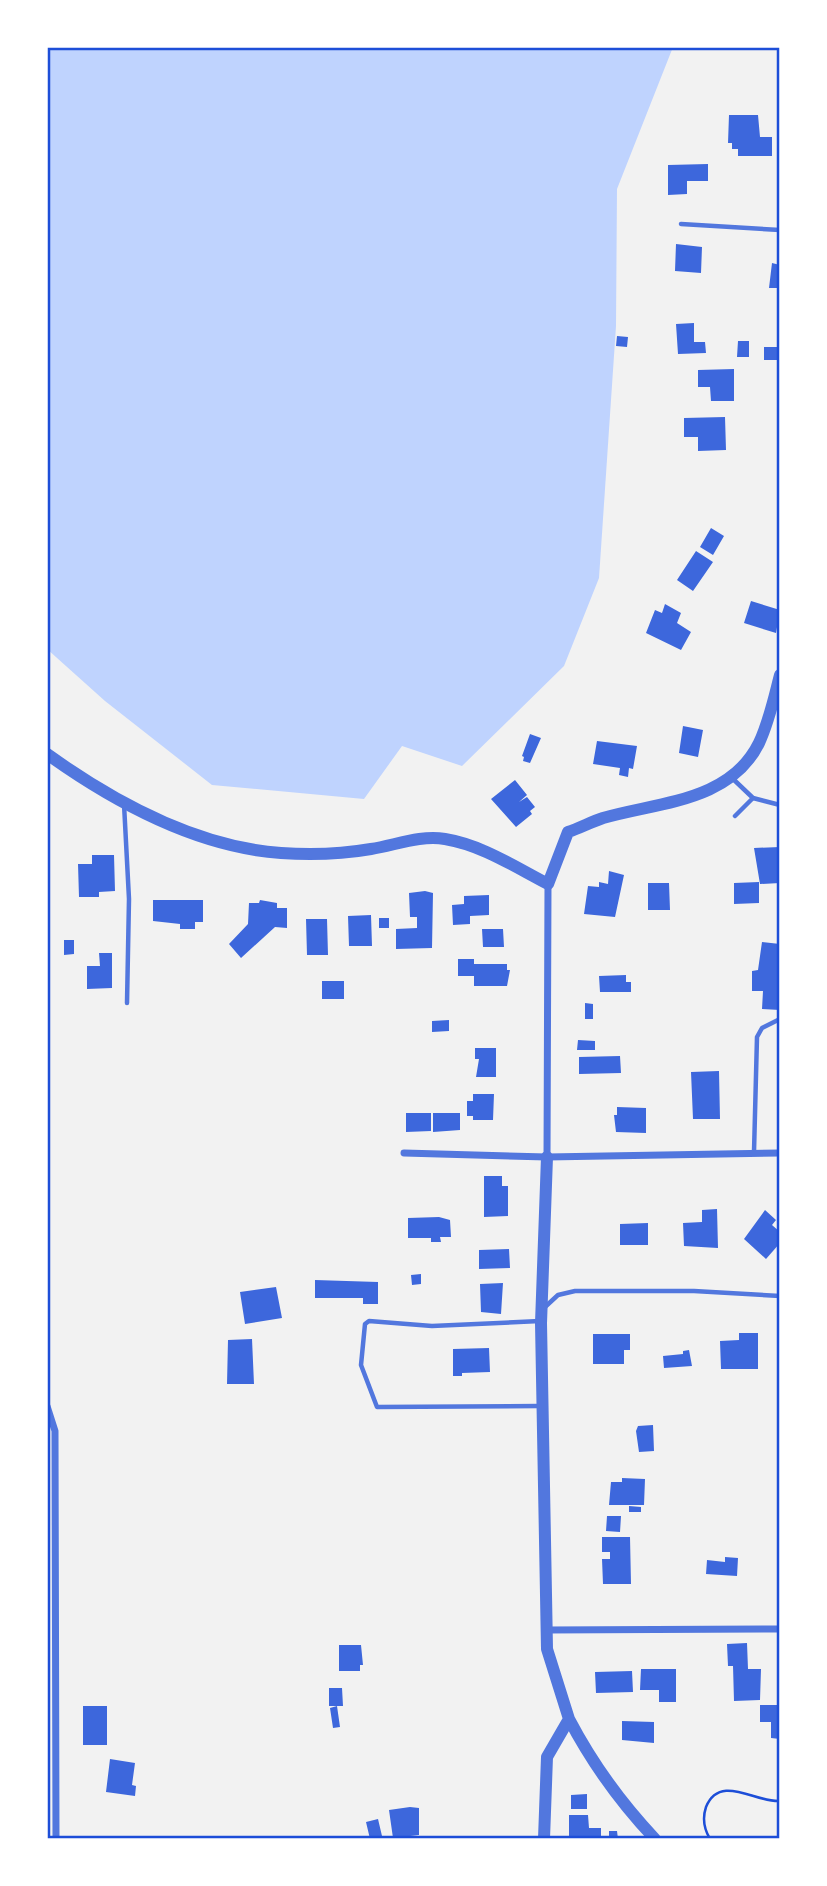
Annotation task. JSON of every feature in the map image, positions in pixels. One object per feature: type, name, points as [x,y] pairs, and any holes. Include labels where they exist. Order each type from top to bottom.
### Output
[{"type":"street","points":[[655,1839],[639,1823],[581,1741],[569,1719],[547,1649],[541,1315],[547,1157],[548,884],[568,832],[603,818],[689,798],[732,777],[758,744],[780,675]]},
{"type":"street","points":[[47,754],[144,815],[201,834],[279,853],[333,853],[418,839],[443,839],[493,855],[548,884]]},
{"type":"street","points":[[404,1153],[547,1157],[780,1153]]},
{"type":"street","points":[[47,1406],[55,1431],[56,1839]]},
{"type":"street","points":[[547,1630],[780,1629]]},
{"type":"street","points":[[544,1839],[547,1757],[569,1719]]},
{"type":"lane","points":[[681,225],[780,230]]},
{"type":"lane","points":[[732,777],[753,798],[780,805]]},
{"type":"lane","points":[[735,816],[753,798]]},
{"type":"lane","points":[[124,804],[129,887],[127,1003]]},
{"type":"lane","points":[[754,1152],[757,1037],[762,1028],[780,1019]]},
{"type":"lane","points":[[542,1406],[377,1407],[360,1365],[365,1324],[369,1321],[441,1326],[541,1315],[558,1295],[575,1291],[694,1291],[780,1296]]},
{"type":"path","points":[[710,1839],[704,1823],[706,1807],[714,1796],[731,1790],[765,1801],[780,1801]]},
{"type":"water","points":[[47,47],[673,47],[617,189],[616,326],[599,578],[564,666],[462,766],[402,746],[364,799],[212,785],[105,701],[47,649]]},
{"type":"building","points":[[729,115],[758,115],[760,137],[772,137],[772,156],[738,156],[738,149],[732,149],[732,143],[728,143]]},
{"type":"building","points":[[708,164],[708,181],[687,181],[687,194],[668,195],[668,165]]},
{"type":"building","points":[[676,244],[702,247],[701,273],[675,271]]},
{"type":"building","points":[[772,263],[780,265],[780,288],[769,288]]},
{"type":"building","points":[[694,323],[694,342],[705,342],[706,353],[678,354],[676,324]]},
{"type":"building","points":[[617,336],[628,337],[627,347],[616,346]]},
{"type":"building","points":[[738,341],[749,341],[749,357],[737,357]]},
{"type":"building","points":[[764,347],[778,347],[778,360],[764,360]]},
{"type":"building","points":[[734,369],[734,401],[711,401],[710,387],[698,387],[698,370]]},
{"type":"building","points":[[725,417],[726,450],[698,451],[698,437],[684,437],[684,418]]},
{"type":"building","points":[[711,528],[724,536],[713,555],[700,547]]},
{"type":"building","points":[[696,551],[713,562],[693,591],[677,580]]},
{"type":"building","points":[[751,601],[780,610],[776,633],[744,623]]},
{"type":"building","points":[[665,604],[681,613],[677,623],[691,632],[681,650],[646,633],[655,610],[662,613]]},
{"type":"building","points":[[683,726],[703,730],[698,757],[679,753]]},
{"type":"building","points":[[530,734],[541,738],[530,763],[523,761],[522,756]]},
{"type":"building","points":[[597,741],[637,746],[633,769],[629,768],[628,777],[619,775],[620,768],[593,764]]},
{"type":"building","points":[[515,780],[527,795],[519,802],[527,797],[535,807],[530,811],[532,814],[516,827],[491,799]]},
{"type":"building","points":[[780,847],[780,883],[760,884],[754,848]]},
{"type":"building","points":[[92,855],[114,855],[115,891],[99,892],[99,897],[79,897],[78,864],[92,864]]},
{"type":"building","points":[[609,871],[624,875],[615,917],[584,914],[588,886],[599,887],[599,882],[608,884]]},
{"type":"building","points":[[759,882],[759,903],[734,904],[734,883]]},
{"type":"building","points":[[648,883],[669,883],[670,910],[648,910]]},
{"type":"building","points":[[409,893],[433,893],[432,948],[396,949],[396,929],[417,928],[417,917],[410,917]]},
{"type":"building","points":[[489,895],[489,915],[470,916],[470,924],[453,925],[452,905],[464,904],[464,896]]},
{"type":"building","points":[[153,900],[203,900],[203,922],[195,922],[195,929],[180,929],[180,924],[153,921]]},
{"type":"building","points":[[260,900],[277,903],[277,908],[287,908],[287,928],[275,927],[241,958],[229,944],[248,924],[249,903],[259,903]]},
{"type":"building","points":[[371,915],[372,946],[349,946],[348,916]]},
{"type":"building","points":[[379,918],[389,918],[389,928],[379,928]]},
{"type":"building","points":[[306,919],[327,919],[328,955],[307,955]]},
{"type":"building","points":[[482,929],[503,929],[504,947],[483,947]]},
{"type":"building","points":[[64,940],[74,940],[74,954],[64,955]]},
{"type":"building","points":[[762,942],[780,944],[780,1010],[762,1009],[763,991],[752,991],[752,971],[758,970]]},
{"type":"building","points":[[99,953],[112,953],[112,988],[87,989],[87,966],[100,966]]},
{"type":"building","points":[[458,959],[474,959],[474,964],[507,964],[507,970],[510,970],[507,986],[474,986],[474,976],[458,976]]},
{"type":"building","points":[[626,975],[626,982],[631,982],[631,992],[600,992],[599,976]]},
{"type":"building","points":[[322,981],[344,981],[344,999],[322,999]]},
{"type":"building","points":[[585,1003],[593,1004],[593,1019],[585,1019]]},
{"type":"building","points":[[449,1020],[449,1031],[432,1032],[432,1021]]},
{"type":"building","points":[[578,1040],[595,1041],[595,1050],[577,1050]]},
{"type":"building","points":[[475,1048],[496,1048],[496,1077],[476,1077],[479,1059],[475,1059]]},
{"type":"building","points":[[620,1056],[621,1073],[579,1074],[579,1057]]},
{"type":"building","points":[[719,1071],[720,1119],[693,1119],[691,1072]]},
{"type":"building","points":[[473,1094],[494,1094],[493,1120],[473,1120],[473,1116],[467,1116],[467,1101],[473,1101]]},
{"type":"building","points":[[617,1107],[646,1108],[646,1133],[616,1132],[614,1115],[617,1115]]},
{"type":"building","points":[[406,1113],[431,1113],[431,1131],[406,1132]]},
{"type":"building","points":[[433,1113],[460,1113],[460,1130],[433,1132]]},
{"type":"building","points":[[484,1176],[502,1176],[502,1186],[508,1186],[508,1216],[484,1217]]},
{"type":"building","points":[[717,1209],[718,1248],[684,1246],[683,1223],[702,1222],[702,1210]]},
{"type":"building","points":[[765,1210],[776,1220],[772,1225],[780,1232],[780,1243],[766,1259],[744,1239]]},
{"type":"building","points":[[439,1217],[450,1220],[451,1237],[440,1237],[441,1242],[431,1242],[431,1238],[408,1238],[408,1218]]},
{"type":"building","points":[[648,1223],[648,1245],[620,1245],[620,1224]]},
{"type":"building","points":[[509,1249],[510,1268],[479,1269],[479,1250]]},
{"type":"building","points":[[421,1274],[421,1284],[412,1285],[411,1275]]},
{"type":"building","points":[[315,1280],[378,1282],[378,1304],[363,1304],[363,1298],[315,1298]]},
{"type":"building","points":[[503,1283],[501,1314],[481,1312],[480,1284]]},
{"type":"building","points":[[276,1287],[282,1318],[245,1324],[240,1292]]},
{"type":"building","points":[[739,1333],[758,1333],[758,1369],[721,1369],[720,1341],[739,1340]]},
{"type":"building","points":[[593,1334],[630,1334],[630,1350],[624,1350],[624,1364],[593,1364]]},
{"type":"building","points":[[252,1339],[254,1384],[227,1384],[228,1340]]},
{"type":"building","points":[[489,1348],[490,1372],[453,1376],[453,1349]]},
{"type":"building","points":[[689,1350],[692,1366],[664,1368],[663,1356],[683,1354],[683,1351]]},
{"type":"building","points":[[653,1425],[654,1451],[639,1452],[636,1431],[638,1426]]},
{"type":"building","points":[[622,1478],[645,1479],[644,1505],[609,1505],[611,1482],[622,1482]]},
{"type":"building","points":[[629,1506],[641,1507],[641,1512],[629,1512]]},
{"type":"building","points":[[607,1516],[621,1516],[620,1532],[606,1531]]},
{"type":"building","points":[[602,1537],[630,1537],[631,1584],[603,1584],[602,1559],[610,1559],[610,1552],[602,1552]]},
{"type":"building","points":[[725,1557],[738,1558],[737,1576],[706,1574],[707,1560],[725,1562]]},
{"type":"building","points":[[747,1643],[748,1669],[761,1669],[760,1700],[734,1701],[733,1666],[728,1666],[727,1644]]},
{"type":"building","points":[[339,1645],[361,1645],[363,1665],[360,1665],[360,1671],[339,1671]]},
{"type":"building","points":[[641,1669],[676,1669],[676,1702],[659,1702],[659,1690],[640,1690]]},
{"type":"building","points":[[632,1671],[633,1692],[596,1693],[595,1672]]},
{"type":"building","points":[[329,1688],[342,1688],[343,1706],[329,1706]]},
{"type":"building","points":[[760,1705],[780,1705],[780,1739],[771,1738],[771,1722],[760,1722]]},
{"type":"building","points":[[83,1706],[107,1706],[107,1745],[83,1745]]},
{"type":"building","points":[[337,1706],[340,1727],[333,1728],[330,1708]]},
{"type":"building","points":[[622,1721],[654,1722],[654,1743],[622,1740]]},
{"type":"building","points":[[110,1759],[135,1763],[132,1785],[136,1786],[135,1796],[106,1792]]},
{"type":"building","points":[[587,1794],[587,1809],[571,1809],[571,1795]]},
{"type":"building","points":[[419,1808],[419,1835],[393,1838],[389,1810]]},
{"type":"building","points":[[569,1815],[588,1815],[589,1828],[601,1828],[601,1839],[569,1839]]},
{"type":"building","points":[[378,1819],[382,1836],[370,1839],[366,1822]]},
{"type":"building","points":[[609,1831],[617,1831],[618,1839],[609,1839]]}]
